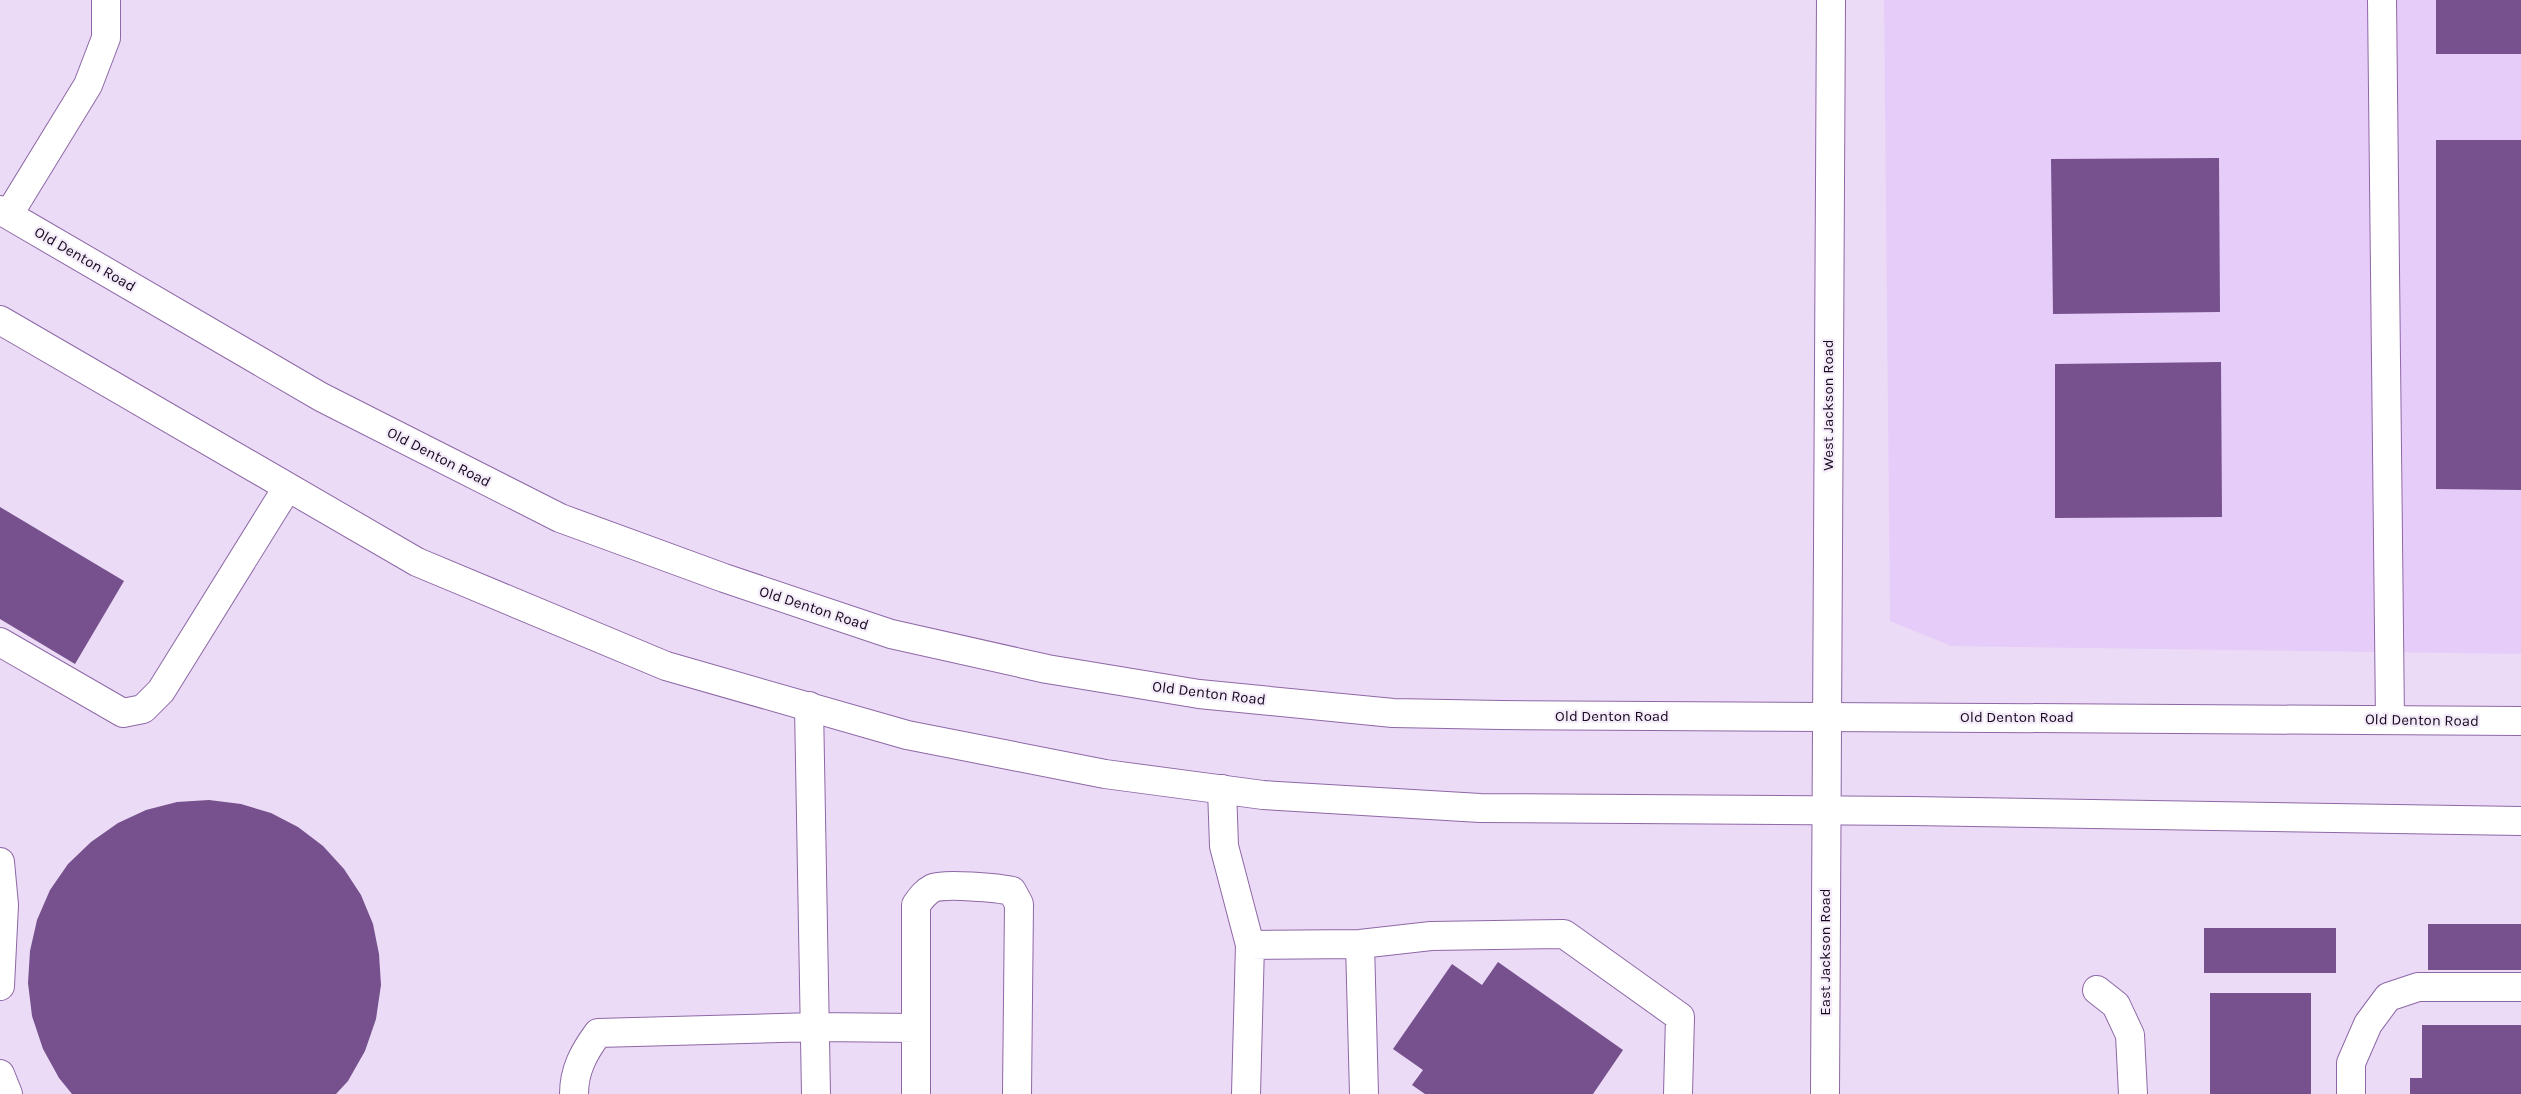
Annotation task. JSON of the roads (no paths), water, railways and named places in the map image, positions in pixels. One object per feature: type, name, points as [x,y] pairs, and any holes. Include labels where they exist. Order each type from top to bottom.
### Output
[{"type":"main road","points":[[3,218],[88,85],[106,38],[106,0]]},
{"type":"main road","name":"West Jackson Road","points":[[1826,810],[1832,0]]},
{"type":"main road","points":[[2382,0],[2390,720]]},
{"type":"main road","name":"Old Denton Road","points":[[3,218],[321,397],[560,518],[724,578],[891,634],[1047,669],[1199,694],[1393,713],[2521,721]]},
{"type":"main road","points":[[0,320],[417,562],[666,666],[907,735],[1105,774],[1263,795],[1480,808],[1826,810],[2521,821]]},
{"type":"main road","points":[[0,642],[123,713],[143,708],[160,691],[171,675],[287,488]]},
{"type":"main road","points":[[809,706],[816,1094]]},
{"type":"main road","points":[[1222,789],[1224,846],[1250,946],[1246,1094]]},
{"type":"main road","name":"East Jackson Road","points":[[1825,1094],[1826,810]]},
{"type":"main road","points":[[0,862],[4,905],[0,986]]},
{"type":"main road","points":[[916,1094],[916,905],[924,893],[935,887],[999,888],[1012,892],[1019,904],[1017,1094]]},
{"type":"main road","points":[[1250,946],[1360,944],[1431,936],[1564,934],[1680,1017],[1678,1094]]},
{"type":"main road","points":[[1360,944],[1364,1094]]},
{"type":"main road","points":[[2351,1094],[2351,1063],[2368,1024],[2388,997],[2418,987],[2521,987]]},
{"type":"main road","points":[[2097,990],[2116,1005],[2130,1035],[2133,1094]]},
{"type":"main road","points":[[574,1094],[574,1083],[581,1057],[598,1033],[815,1027],[916,1028]]},
{"type":"main road","points":[[0,1074],[8,1094]]}]
